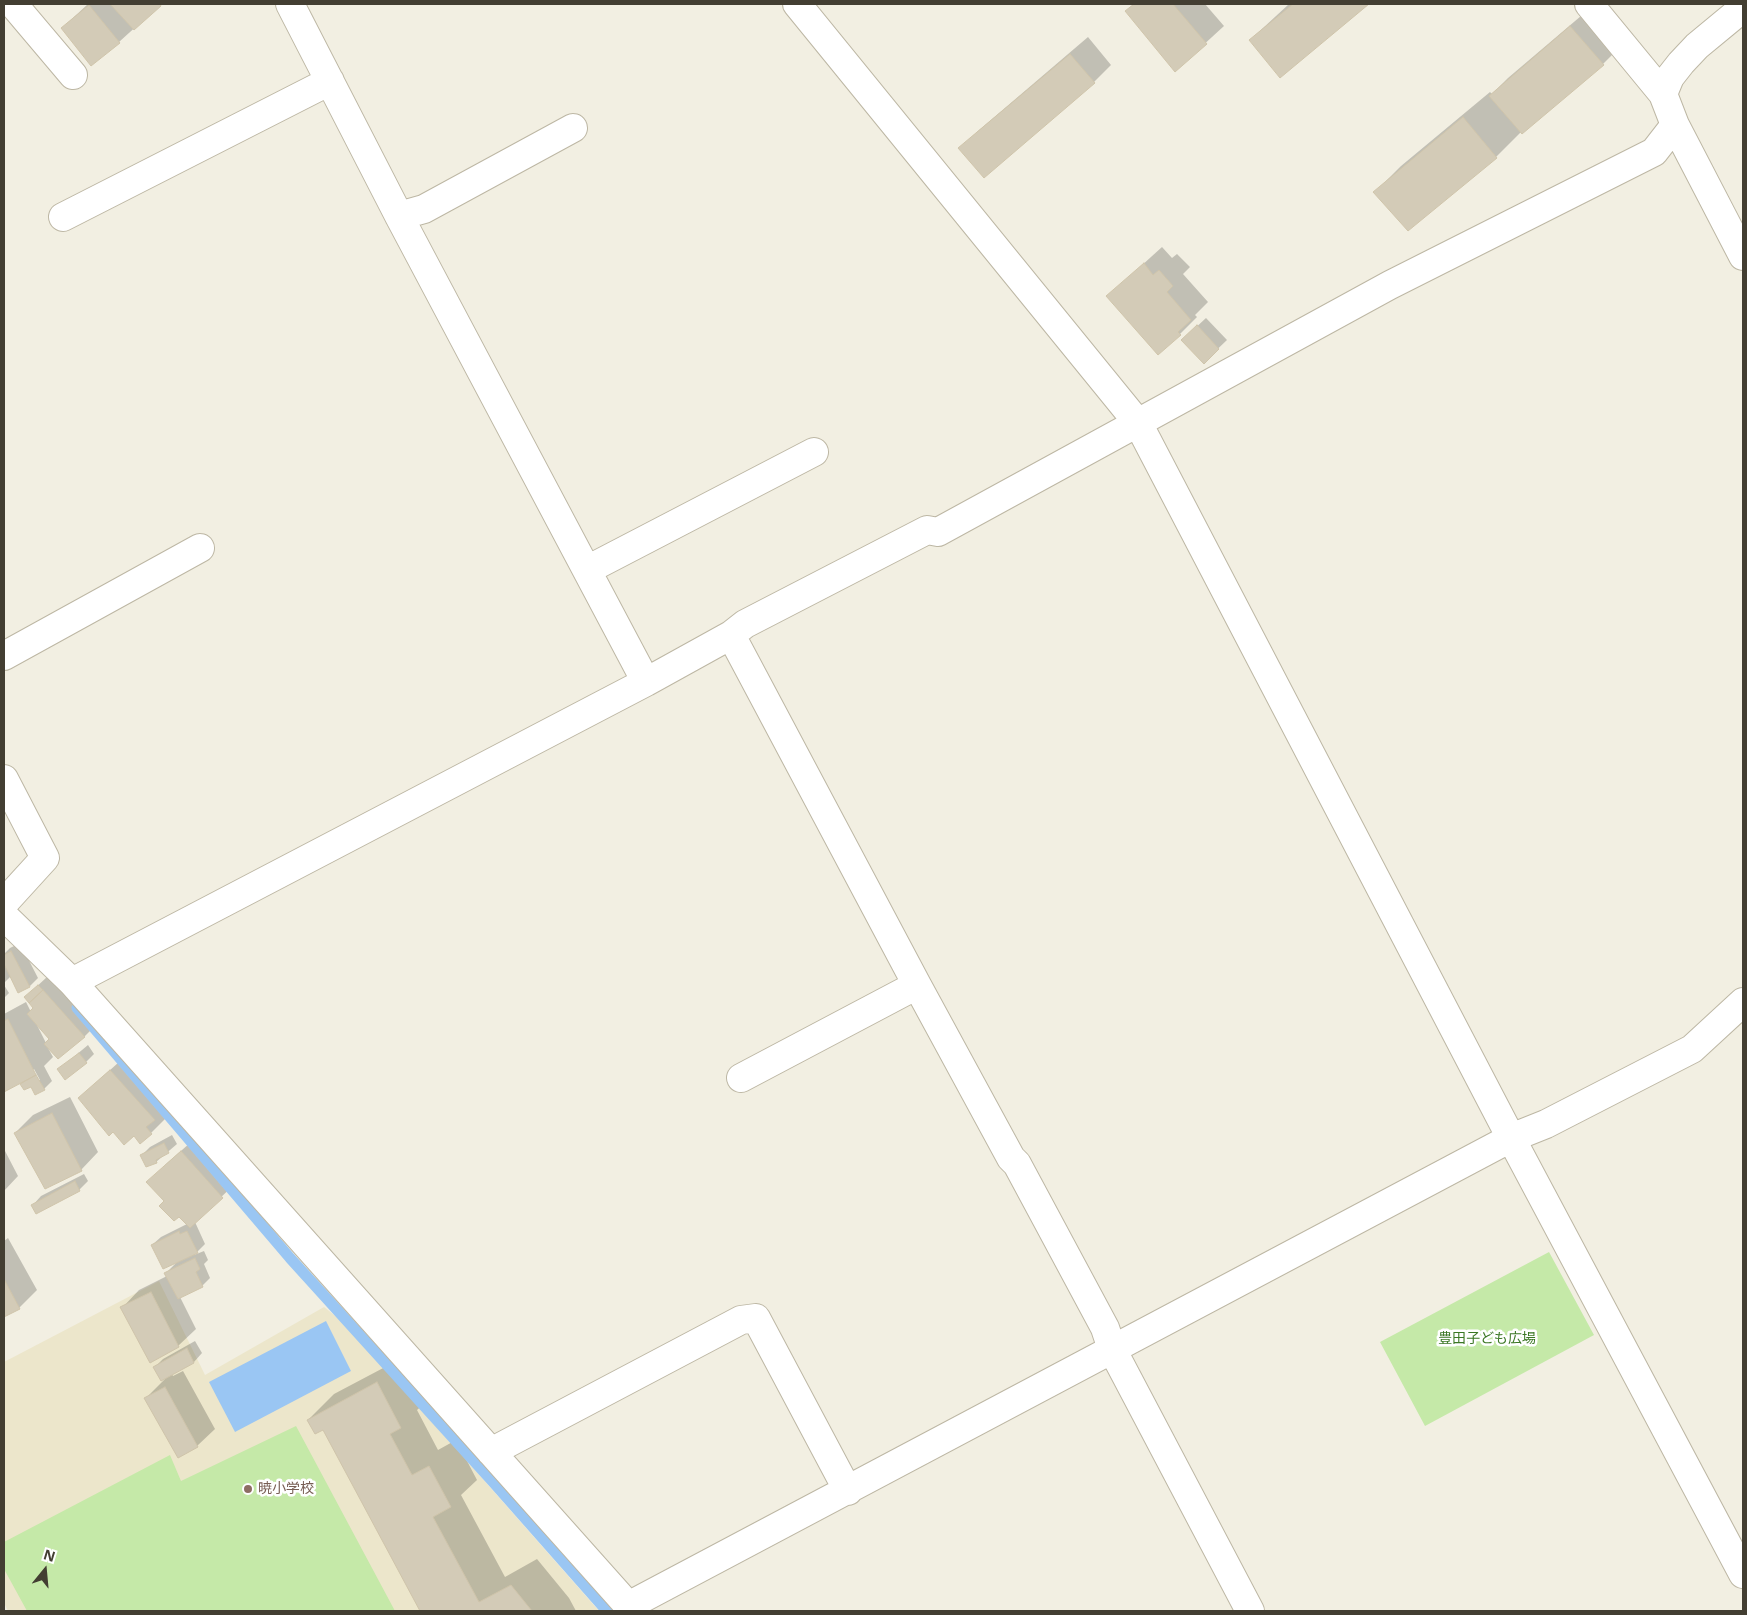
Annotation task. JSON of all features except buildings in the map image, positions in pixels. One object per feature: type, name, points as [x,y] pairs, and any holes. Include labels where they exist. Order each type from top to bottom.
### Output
[{"type":"street","points":[[13,4],[72,75]]},
{"type":"street","points":[[290,4],[399,216],[646,682]]},
{"type":"street","points":[[797,4],[1138,423],[1511,1138],[1743,1574]]},
{"type":"street","points":[[1589,4],[1663,94],[1675,125],[1743,256]]},
{"type":"street","points":[[1663,94],[1670,77],[1681,63],[1697,46],[1743,8]]},
{"type":"street","points":[[63,217],[330,81]]},
{"type":"street","points":[[72,982],[646,682],[732,636],[745,624],[927,530],[938,532],[1390,284],[1654,152],[1675,125]]},
{"type":"street","points":[[399,216],[424,209],[574,128]]},
{"type":"street","points":[[587,570],[814,452]]},
{"type":"street","points":[[4,656],[200,548]]},
{"type":"street","points":[[732,636],[917,985],[1106,1328],[1112,1348],[1250,1611]]},
{"type":"street","points":[[4,779],[45,858],[4,903]]},
{"type":"street","points":[[4,916],[72,982],[630,1609],[848,1490],[1098,1358],[1112,1348],[1511,1138],[1546,1124],[1692,1049],[1743,1002]]},
{"type":"street","points":[[741,1078],[917,985]]},
{"type":"street","points":[[491,1452],[741,1320],[756,1318],[848,1490]]},
{"type":"shaded area","name":"暁小学校","points":[[159,1281],[205,1375],[324,1307],[348,1326],[599,1611],[8,1611],[4,1603],[4,1362]]},
{"type":"green space","name":"豊田子ども広場","points":[[1549,1252],[1594,1335],[1425,1426],[1380,1342]]},
{"type":"green space","points":[[296,1426],[395,1611],[27,1611],[4,1569],[4,1542],[170,1455],[181,1481]]},
{"type":"water","points":[[326,1321],[351,1371],[235,1432],[209,1382]]},
{"type":"waterway","points":[[77,1008],[290,1258],[607,1611]]},
{"type":"place","name":"暁小学校","points":[[248,1489]]}]
